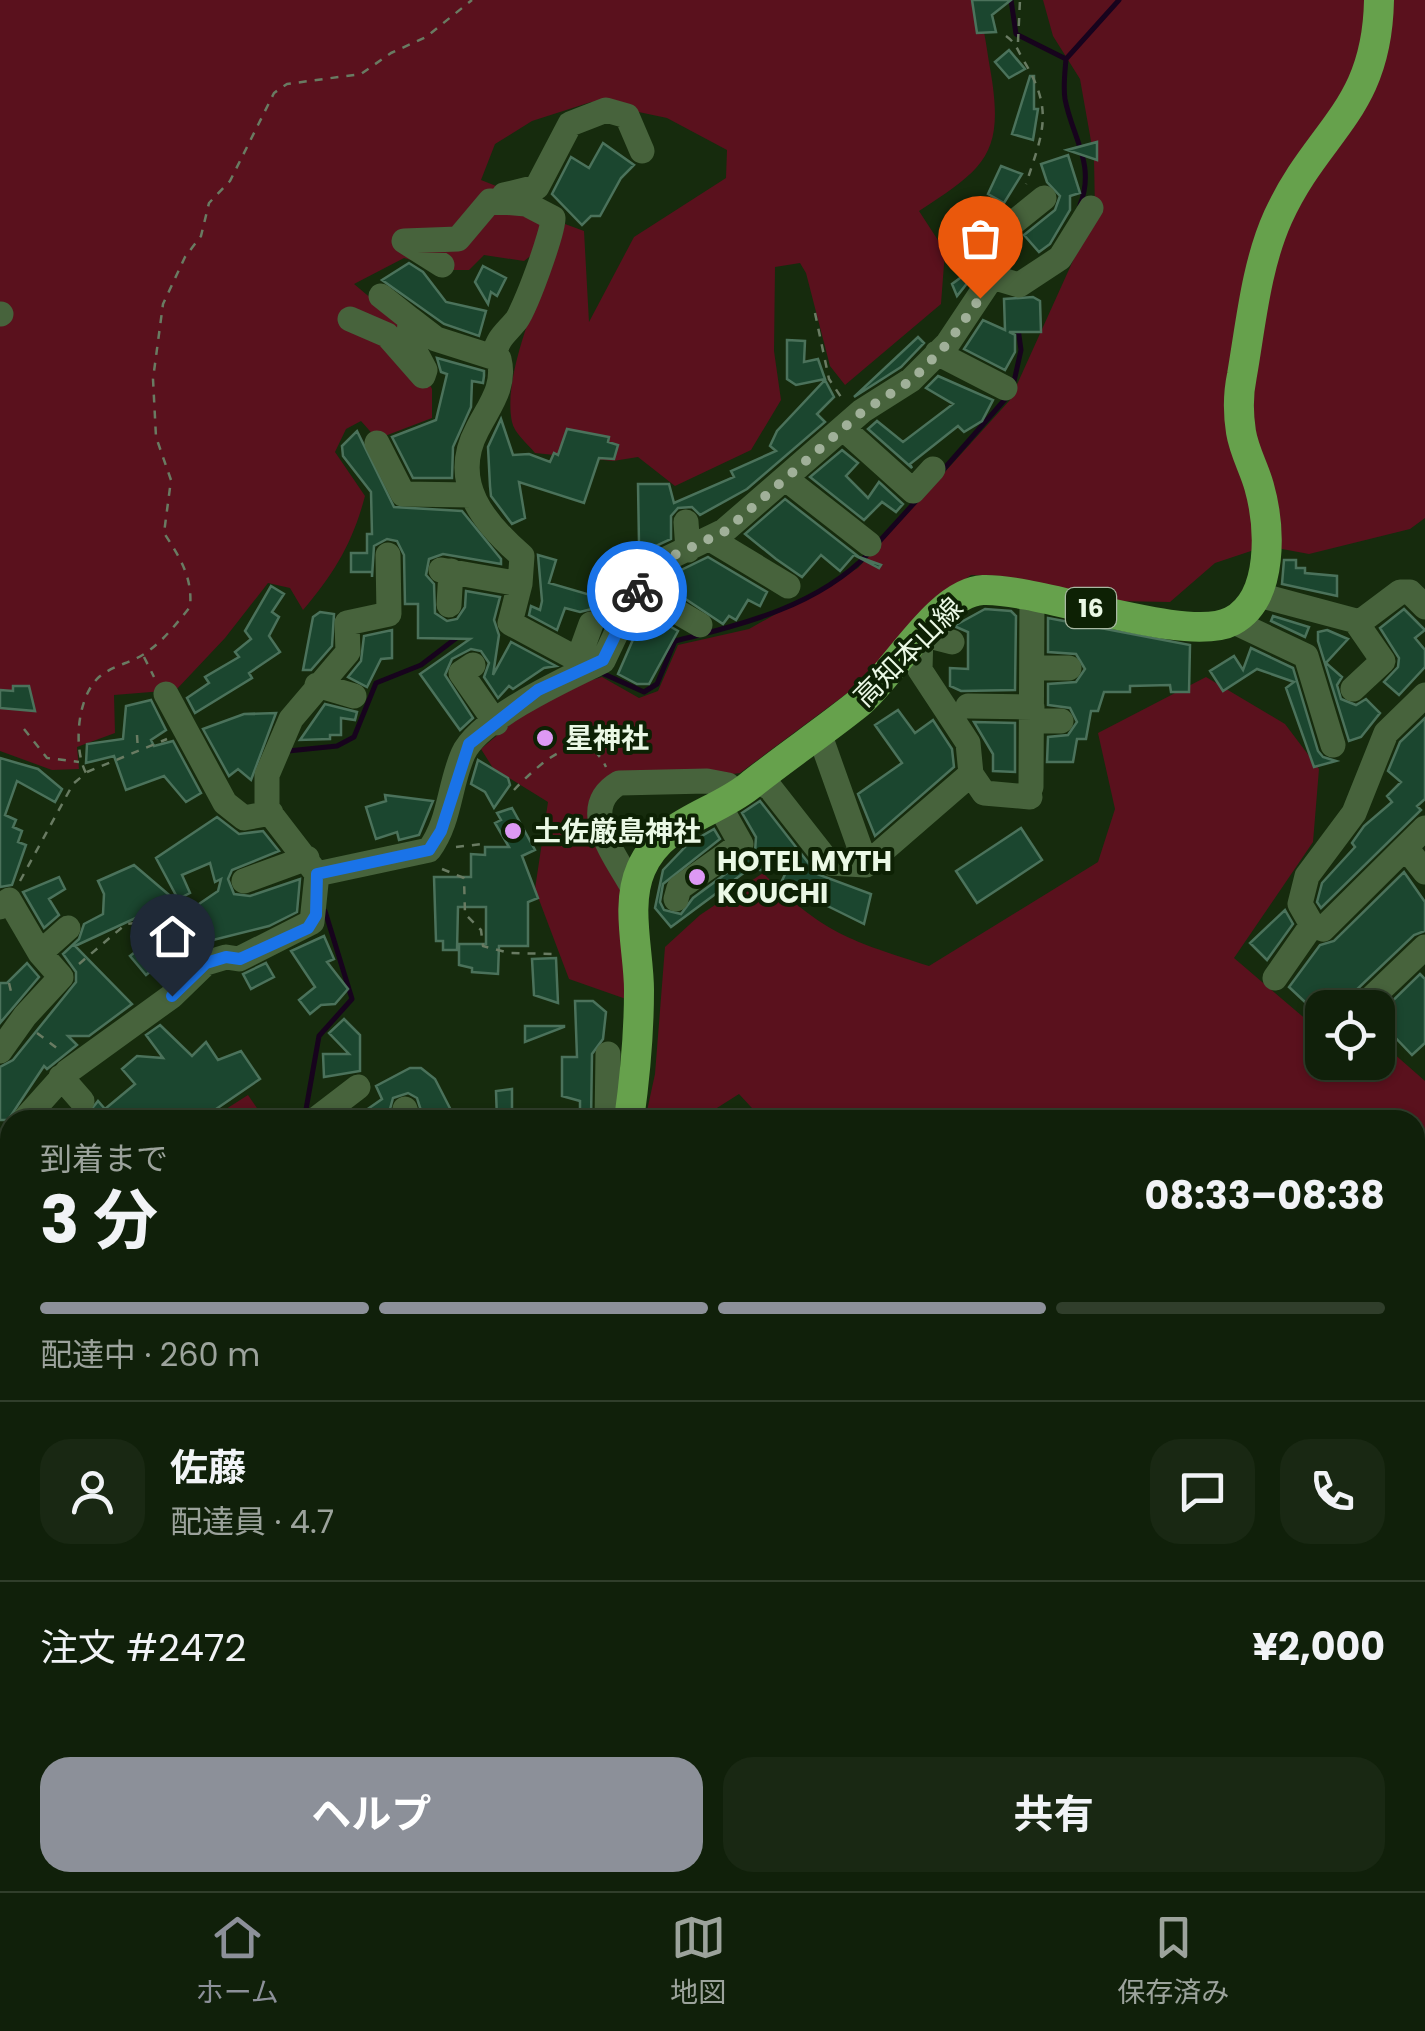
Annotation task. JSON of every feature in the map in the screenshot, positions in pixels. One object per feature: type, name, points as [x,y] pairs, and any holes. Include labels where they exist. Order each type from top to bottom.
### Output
[{"type":"main road","points":[[1232,621],[1255,594],[1266,554],[1265,516],[1242,437],[1238,399],[1259,274],[1280,213],[1367,80],[1376,41],[1378,0]]},
{"type":"main road","name":"高知本山線","points":[[631,1110],[638,1061],[634,890],[646,857],[659,841],[736,792],[871,692],[920,634],[966,593],[987,590],[1177,624],[1216,626],[1232,621]]},
{"type":"street","points":[[442,265],[404,241],[458,239],[490,201],[537,187],[570,124],[606,110],[627,116],[642,151]]},
{"type":"street","points":[[1007,283],[992,256],[1008,227],[1044,198]]},
{"type":"street","points":[[490,201],[535,206],[550,214],[553,222],[551,238],[534,270],[516,322],[500,334],[494,354],[502,369],[498,396],[472,443],[472,495],[487,526],[522,556],[510,624],[584,663]]},
{"type":"street","points":[[244,880],[429,850],[441,831],[463,754],[538,690],[584,663],[607,656],[638,589],[664,560],[700,545],[850,424],[912,380],[967,319],[1007,283],[1060,258],[1090,208]]},
{"type":"street","points":[[381,296],[436,338],[494,354]]},
{"type":"street","points":[[350,319],[387,335],[424,376],[409,340],[410,319]]},
{"type":"street","points":[[937,354],[1005,388]]},
{"type":"street","points":[[850,424],[912,491],[933,468]]},
{"type":"street","points":[[376,443],[404,494],[472,495]]},
{"type":"street","points":[[786,478],[869,544]]},
{"type":"street","points":[[686,522],[700,545],[788,586]]},
{"type":"street","points":[[33,1110],[68,1071],[172,996],[202,967],[215,959],[240,959],[308,928],[316,915],[319,866],[271,814],[267,775],[291,719],[348,652],[346,623],[388,614],[388,556]]},
{"type":"street","points":[[449,606],[446,570],[520,584]]},
{"type":"street","points":[[638,589],[700,626]]},
{"type":"street","points":[[1255,594],[1356,622],[1371,616],[1400,592],[1410,592],[1425,605]]},
{"type":"street","points":[[952,642],[920,634],[920,670],[968,743],[972,774],[984,793],[1030,792],[1032,598]]},
{"type":"street","points":[[1232,621],[1306,656],[1321,672],[1333,745]]},
{"type":"street","points":[[1352,689],[1382,661],[1356,622]]},
{"type":"street","points":[[584,663],[591,624]]},
{"type":"street","points":[[473,665],[461,674],[496,723]]},
{"type":"street","points":[[1032,668],[1069,668]]},
{"type":"street","points":[[317,685],[354,696]]},
{"type":"street","points":[[166,694],[182,729],[236,815],[244,818],[271,814]]},
{"type":"street","points":[[1425,696],[1386,733],[1354,814],[1307,876],[1300,904],[1312,925],[1322,929],[1425,828]]},
{"type":"street","points":[[968,706],[1061,721]]},
{"type":"street","points":[[820,732],[866,865]]},
{"type":"street","points":[[736,792],[771,789],[820,856],[838,866],[866,865],[972,774]]},
{"type":"street","points":[[634,890],[600,825],[601,801],[612,788],[619,783],[707,781],[728,785],[736,792],[741,844],[679,888],[676,899]]},
{"type":"street","points":[[1406,848],[1425,872]]},
{"type":"street","points":[[0,1051],[20,1022],[62,977],[5,903]]},
{"type":"street","points":[[158,922],[202,967]]},
{"type":"street","points":[[1276,978],[1312,925]]},
{"type":"street","points":[[40,953],[68,928]]},
{"type":"street","points":[[1379,990],[1425,946]]},
{"type":"street","points":[[607,1110],[608,1054]]},
{"type":"street","points":[[68,1071],[82,1101]]},
{"type":"street","points":[[328,1110],[358,1087]]},
{"type":"path","points":[[86,773],[80,762],[81,723],[88,690],[111,669],[144,655],[190,607],[189,581],[178,550],[164,532],[172,480],[156,437],[153,379],[163,304],[202,236],[209,203],[230,181],[274,93],[287,84],[361,74],[391,52],[426,37],[472,0]]},
{"type":"path","points":[[1017,44],[1021,31],[1020,0]]},
{"type":"path","points":[[1006,36],[1017,44],[1042,91],[1043,128],[1008,227]]},
{"type":"path","points":[[815,313],[830,379],[850,424]]},
{"type":"path","points":[[24,729],[47,758],[80,762]]},
{"type":"path","points":[[5,903],[72,784],[86,773],[138,753],[182,729]]},
{"type":"path","points":[[137,736],[138,753]]},
{"type":"path","points":[[514,790],[544,759],[569,747],[584,747],[602,756],[612,788]]},
{"type":"path","points":[[423,851],[434,866],[461,874],[465,914],[481,930],[484,946],[509,953],[554,954]]},
{"type":"path","points":[[62,977],[126,924],[158,922]]},
{"type":"path","points":[[20,1022],[45,1037],[68,1071]]},
{"type":"shaded area","points":[[0,0],[975,0],[986,42],[995,120],[986,155],[975,169],[919,211],[945,251],[941,304],[845,385],[830,366],[806,273],[800,263],[775,267],[774,351],[781,400],[751,450],[675,486],[638,457],[613,461],[535,453],[513,426],[513,376],[565,224],[584,231],[589,322],[634,237],[726,178],[727,150],[667,118],[591,102],[532,121],[495,144],[481,180],[529,199],[547,219],[533,254],[524,261],[484,255],[469,270],[447,270],[404,258],[354,284],[398,321],[432,389],[432,418],[377,439],[361,421],[346,429],[335,452],[365,496],[348,543],[324,583],[303,610],[290,588],[268,583],[225,638],[176,690],[114,695],[115,733],[77,747],[79,769],[52,770],[0,751]]},
{"type":"shaded area","points":[[1043,0],[1425,0],[1425,518],[1410,529],[1309,554],[1266,546],[1215,563],[1170,602],[1115,601],[1000,576],[971,575],[947,592],[877,671],[740,773],[598,793],[623,880],[626,999],[569,979],[535,889],[548,802],[493,768],[481,749],[533,705],[559,690],[602,677],[639,698],[658,691],[678,645],[749,629],[858,568],[1010,400],[1095,212],[1094,158],[1080,79],[1053,36]]},
{"type":"shaded area","points":[[1206,677],[1285,724],[1319,769],[1313,842],[1234,958],[1305,1019],[1305,1080],[1395,1080],[1395,1055],[1425,1081],[1425,1110],[754,1110],[739,1094],[714,1110],[647,1110],[655,1074],[665,947],[700,915],[763,873],[803,909],[839,933],[929,966],[1098,862],[1115,809],[1098,733]]},
{"type":"shaded area","points":[[248,1095],[258,1110],[225,1110]]},
{"type":"building","points":[[972,0],[1011,0],[992,15],[996,32],[977,33]]},
{"type":"building","points":[[1009,50],[1025,69],[1009,78],[995,62]]},
{"type":"building","points":[[1030,76],[1034,76],[1034,109],[1038,109],[1033,140],[1012,134]]},
{"type":"building","points":[[1097,142],[1097,160],[1067,150]]},
{"type":"building","points":[[603,143],[634,165],[621,178],[600,216],[591,216],[582,225],[552,194],[571,157],[589,168]]},
{"type":"building","points":[[1068,155],[1080,193],[1070,196],[1070,210],[1050,244],[1039,252],[1024,235],[1055,210],[1060,196],[1047,182],[1041,164]]},
{"type":"building","points":[[1001,166],[1022,174],[1004,203],[988,194]]},
{"type":"building","points":[[970,203],[988,209],[983,224],[965,218]]},
{"type":"building","points":[[409,263],[423,272],[446,302],[486,311],[479,336],[444,324],[382,280]]},
{"type":"building","points":[[483,266],[506,278],[497,296],[491,292],[488,304],[475,282]]},
{"type":"building","points":[[974,268],[976,272],[957,296],[952,284]]},
{"type":"building","points":[[1033,297],[1040,301],[1041,332],[1009,332],[1015,335],[1015,352],[1005,370],[964,349],[983,320],[1005,330],[1004,299]]},
{"type":"building","points":[[918,337],[924,343],[901,367],[854,397]]},
{"type":"building","points":[[787,340],[805,341],[804,362],[818,359],[825,379],[796,385],[787,379]]},
{"type":"building","points":[[437,358],[484,371],[483,383],[472,381],[471,407],[453,447],[452,478],[413,478],[392,437],[436,420],[447,374],[441,372]]},
{"type":"building","points":[[938,376],[993,400],[982,421],[964,432],[958,426],[910,464],[912,468],[868,429],[877,421],[903,442],[953,404],[926,388]]},
{"type":"building","points":[[825,380],[834,397],[817,414],[825,422],[747,489],[700,515],[692,507],[678,508],[671,516],[671,539],[656,546],[639,543],[638,484],[669,484],[674,503],[734,477],[731,471],[776,451],[770,446],[777,431]]},
{"type":"building","points":[[501,419],[513,455],[529,454],[550,462],[554,453],[558,455],[567,429],[609,437],[608,442],[618,445],[614,459],[599,458],[584,503],[519,482],[525,518],[512,524],[491,496],[488,447]]},
{"type":"building","points":[[357,431],[394,507],[462,511],[501,559],[501,564],[443,554],[429,559],[426,575],[434,584],[435,613],[447,621],[457,619],[465,607],[466,591],[500,597],[494,620],[499,635],[493,675],[511,642],[556,666],[544,668],[513,689],[509,686],[498,698],[484,677],[489,663],[481,651],[471,649],[452,659],[445,675],[473,718],[460,730],[420,674],[470,639],[418,638],[418,604],[405,604],[404,555],[397,541],[387,539],[374,546],[372,577],[372,572],[351,572],[351,553],[367,553],[367,534],[372,534],[371,492],[343,456],[342,446]]},
{"type":"building","points":[[842,450],[858,463],[846,476],[868,498],[879,482],[903,504],[896,512],[882,502],[864,520],[810,477]]},
{"type":"building","points":[[785,499],[859,557],[881,565],[879,568],[854,555],[840,571],[821,555],[802,577],[776,559],[745,534]]},
{"type":"building","points":[[612,552],[643,557],[625,580],[606,618],[596,608],[580,612],[565,608],[557,630],[529,615],[531,606],[540,610],[542,601],[538,555],[556,560],[549,583],[597,597],[603,564],[610,566]]},
{"type":"building","points":[[708,557],[767,592],[760,606],[748,600],[736,620],[729,616],[723,624],[663,584],[673,574]]},
{"type":"building","points":[[1284,560],[1296,560],[1296,568],[1305,568],[1305,573],[1337,576],[1337,596],[1282,584]]},
{"type":"building","points":[[271,586],[284,594],[272,612],[279,617],[269,636],[280,652],[249,673],[252,678],[195,713],[187,698],[209,683],[205,677],[239,657],[235,652],[251,639],[245,631]]},
{"type":"building","points":[[985,609],[1011,611],[1016,616],[1015,690],[961,691],[950,686],[950,668],[968,669],[968,632],[954,626]]},
{"type":"building","points":[[1404,609],[1425,630],[1415,638],[1425,650],[1425,667],[1399,695],[1384,682],[1398,667],[1399,658],[1380,628]]},
{"type":"building","points":[[320,612],[334,614],[332,646],[311,670],[303,670],[313,617]]},
{"type":"building","points":[[645,612],[678,631],[649,684],[637,684],[618,674]]},
{"type":"building","points":[[1273,616],[1309,627],[1305,637],[1271,621]]},
{"type":"building","points":[[1048,618],[1190,645],[1189,692],[1171,692],[1170,685],[1130,686],[1130,692],[1104,692],[1098,711],[1091,711],[1086,739],[1077,739],[1073,762],[1047,762],[1048,737],[1068,735],[1077,722],[1070,708],[1048,705],[1048,684],[1076,682],[1085,669],[1076,654],[1048,652]]},
{"type":"building","points":[[392,630],[392,658],[381,659],[367,687],[348,677],[361,661],[364,636]]},
{"type":"building","points":[[1327,630],[1348,639],[1326,663],[1342,677],[1337,685],[1341,699],[1356,705],[1366,699],[1380,713],[1361,737],[1349,741],[1318,641],[1318,632]]},
{"type":"building","points":[[1251,648],[1293,668],[1318,751],[1336,761],[1314,767],[1286,688],[1294,682],[1257,669],[1223,691],[1210,671],[1234,656],[1243,670]]},
{"type":"building","points":[[13,686],[29,686],[35,711],[0,708],[0,690],[13,691]]},
{"type":"building","points":[[151,700],[166,730],[151,740],[154,746],[173,741],[201,793],[186,802],[164,776],[126,790],[114,756],[86,763],[87,744],[123,739],[126,706]]},
{"type":"building","points":[[325,704],[357,712],[355,720],[341,718],[341,735],[330,735],[330,739],[300,740]]},
{"type":"building","points":[[898,710],[915,733],[933,720],[952,749],[954,767],[875,836],[858,794],[902,763],[875,725]]},
{"type":"building","points":[[276,713],[251,780],[238,769],[229,776],[203,729],[244,714]]},
{"type":"building","points":[[1425,718],[1425,799],[1417,806],[1421,810],[1321,908],[1317,902],[1322,883],[1355,847],[1352,843],[1364,826],[1392,802],[1387,796],[1401,782],[1388,771],[1400,742]]},
{"type":"building","points":[[974,722],[1015,723],[1015,772],[993,771],[993,754]]},
{"type":"building","points":[[0,758],[38,769],[62,789],[55,802],[17,781],[5,815],[16,820],[13,827],[22,831],[18,842],[26,845],[12,885],[0,887]]},
{"type":"building","points":[[478,760],[508,778],[510,785],[494,808],[485,792],[471,784]]},
{"type":"building","points":[[385,795],[433,801],[419,835],[399,840],[397,832],[376,839],[366,807],[386,801]]},
{"type":"building","points":[[760,801],[817,874],[871,894],[864,924],[781,883],[786,872],[749,869],[671,927],[655,908],[663,870],[688,844],[714,829],[720,839],[663,884],[660,902],[664,910],[681,914],[693,898],[755,852],[756,837],[742,813]]},
{"type":"building","points":[[512,808],[535,850],[522,856],[538,898],[528,902],[528,946],[499,946],[498,974],[472,972],[472,968],[459,965],[459,944],[486,944],[486,907],[458,907],[457,950],[443,950],[443,941],[436,941],[434,877],[471,877],[471,854],[485,855],[485,847],[509,847],[495,823],[501,820],[497,813]]},
{"type":"building","points":[[217,817],[239,834],[263,831],[279,851],[232,870],[228,879],[234,894],[250,896],[300,879],[297,912],[269,926],[209,941],[199,916],[181,922],[177,919],[218,891],[221,879],[215,882],[210,863],[182,875],[190,893],[178,899],[156,858]]},
{"type":"building","points":[[1021,828],[1042,860],[977,903],[956,871]]},
{"type":"building","points":[[134,865],[175,900],[75,946],[132,1004],[89,1036],[68,1036],[77,1045],[47,1069],[44,1066],[15,1110],[0,1110],[0,1067],[13,1060],[76,982],[76,972],[63,954],[79,939],[84,924],[103,914],[104,894],[98,881]]},
{"type":"building","points":[[1404,872],[1425,902],[1425,931],[1414,935],[1356,990],[1305,990],[1305,1002],[1289,987],[1320,945],[1334,941]]},
{"type":"building","points":[[59,877],[65,889],[49,899],[59,915],[44,928],[23,892]]},
{"type":"building","points":[[1285,910],[1293,924],[1267,960],[1250,943]]},
{"type":"building","points":[[324,936],[334,959],[327,962],[348,989],[335,1004],[321,1005],[310,1014],[299,1000],[315,987],[291,951]]},
{"type":"building","points":[[152,939],[169,957],[146,975],[130,956]]},
{"type":"building","points":[[556,958],[558,1003],[534,995],[532,959]]},
{"type":"building","points":[[27,963],[39,977],[0,1023],[0,983],[7,983]]},
{"type":"building","points":[[266,963],[274,977],[251,989],[243,974]]},
{"type":"building","points":[[1420,974],[1425,979],[1425,1043],[1412,1055],[1395,1037],[1395,998]]},
{"type":"building","points":[[575,1001],[593,1001],[606,1012],[603,1039],[592,1054],[591,1110],[580,1110],[580,1101],[562,1096],[562,1057],[577,1057]]},
{"type":"building","points":[[344,1019],[360,1035],[360,1071],[324,1077],[323,1054],[349,1054],[329,1033]]},
{"type":"building","points":[[160,1025],[192,1056],[206,1042],[218,1060],[241,1051],[260,1079],[215,1110],[91,1110],[98,1101],[105,1109],[135,1084],[122,1069],[137,1056],[163,1058],[146,1035]]},
{"type":"building","points":[[525,1026],[564,1026],[564,1027],[525,1042]]},
{"type":"building","points":[[410,1068],[421,1068],[435,1079],[451,1110],[421,1110],[417,1098],[408,1093],[393,1098],[390,1110],[366,1110],[382,1099],[376,1086]]},
{"type":"building","points":[[512,1089],[512,1110],[497,1110],[496,1091]]},
{"type":"waterway","points":[[1011,0],[1016,34],[1066,59],[1065,99],[1084,163],[1080,205]]},
{"type":"waterway","points":[[1066,59],[1119,0]]},
{"type":"waterway","points":[[1013,386],[1021,350],[1018,328]]},
{"type":"waterway","points":[[943,470],[1008,396]]},
{"type":"waterway","points":[[876,545],[916,501]]},
{"type":"waterway","points":[[604,674],[644,692],[657,684],[675,641],[753,620],[803,600],[827,587],[869,553]]},
{"type":"waterway","points":[[288,751],[337,746],[354,737],[376,683],[421,665],[459,636]]},
{"type":"waterway","points":[[306,1110],[319,1036],[352,999],[325,911]]},
{"type":"way so far","points":[[637,591],[664,560],[706,544],[724,532],[762,495],[837,438],[862,412],[912,380],[948,343],[980,298]]},
{"type":"place","name":"星神社","points":[[545,738]]},
{"type":"place","name":"土佐厳島神社","points":[[513,831]]},
{"type":"place","name":"HOTEL MYTH KOUCHI","points":[[697,877]]},
{"type":"route","points":[[172,996],[206,963],[226,957],[240,959],[308,928],[316,915],[317,874],[429,850],[441,831],[469,744],[538,690],[572,678],[583,668],[603,660],[637,591]]}]
